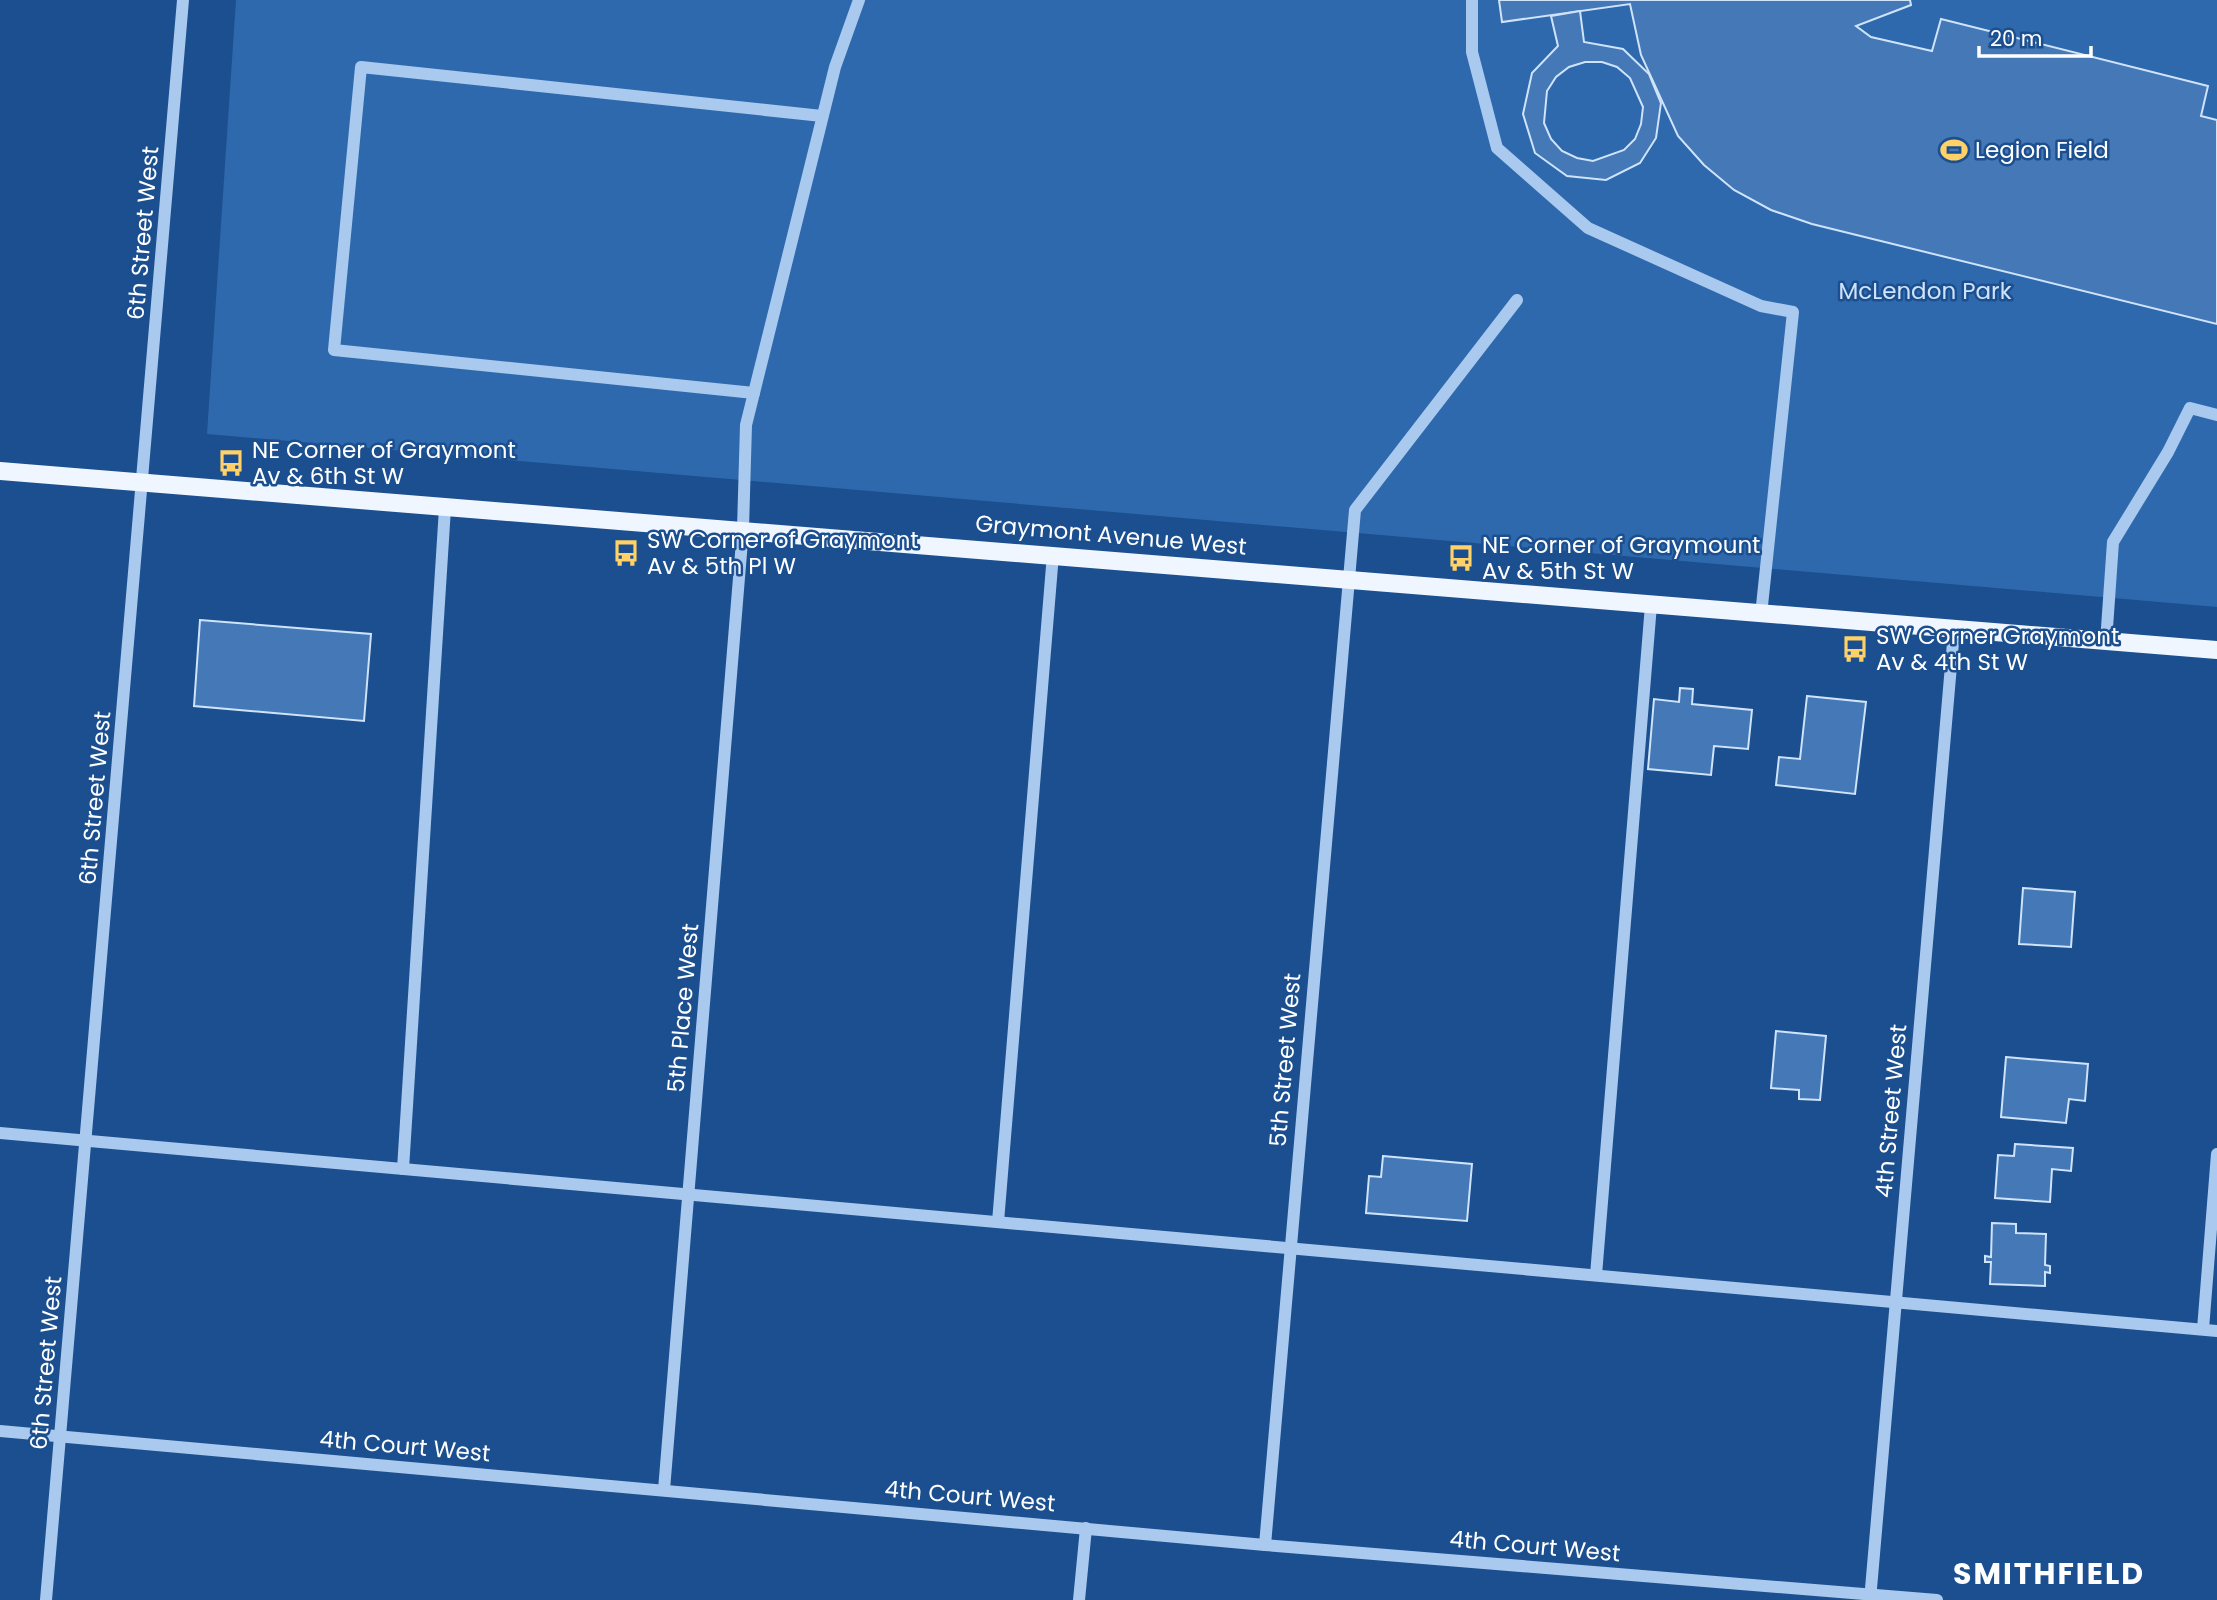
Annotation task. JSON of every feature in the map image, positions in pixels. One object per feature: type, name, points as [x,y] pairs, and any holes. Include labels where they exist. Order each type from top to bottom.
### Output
[{"type":"main road","name":"Graymont Avenue West","points":[[0,471],[143,485],[743,529],[1954,631],[2217,650]]},
{"type":"street","name":"6th Street West","points":[[47,1600],[183,0]]},
{"type":"street","name":"5th Place West","points":[[664,1490],[743,529],[746,425],[835,66],[859,0]]},
{"type":"street","points":[[1472,0],[1472,52],[1497,148],[1588,228],[1761,306],[1793,312],[1761,615]]},
{"type":"street","points":[[754,393],[334,350],[361,67],[822,116]]},
{"type":"street","name":"5th Street West","points":[[1265,1545],[1355,510],[1517,300]]},
{"type":"street","points":[[2106,642],[2113,542],[2168,453],[2190,408],[2217,415]]},
{"type":"street","points":[[403,1169],[445,508]]},
{"type":"street","points":[[998,1222],[1053,554]]},
{"type":"street","points":[[1596,1275],[1651,605]]},
{"type":"street","name":"4th Street West","points":[[1870,1597],[1954,631]]},
{"type":"street","points":[[0,1133],[2217,1331]]},
{"type":"street","points":[[2203,1329],[2217,1154]]},
{"type":"street","name":"4th Court West","points":[[0,1431],[1265,1545],[1870,1597],[1937,1600]]},
{"type":"street","points":[[1079,1600],[1086,1528]]},
{"type":"green space","name":"McLendon Park","points":[[236,0],[2217,0],[2217,607],[207,434]]},
{"type":"building","name":"Legion Field","points":[[1499,0],[1910,0],[1911,5],[1856,26],[1871,37],[1932,51],[1941,19],[2208,86],[2201,116],[2217,120],[2217,324],[1812,224],[1771,210],[1734,190],[1704,165],[1678,136],[1641,55],[1630,4],[1502,22]]},
{"type":"building","points":[[1580,11],[1584,42],[1623,49],[1649,74],[1661,103],[1656,138],[1640,163],[1606,180],[1567,176],[1535,153],[1523,114],[1532,73],[1558,46],[1551,16]],"holes":[[[1585,62],[1602,62],[1617,67],[1630,78],[1643,107],[1641,124],[1635,139],[1624,150],[1593,161],[1562,151],[1551,139],[1544,123],[1547,91],[1556,77],[1569,67]]]},
{"type":"building","points":[[200,620],[371,634],[364,721],[194,706]]},
{"type":"building","points":[[1680,688],[1693,689],[1692,704],[1752,710],[1748,749],[1714,746],[1711,775],[1648,769],[1654,699],[1679,702]]},
{"type":"building","points":[[1807,696],[1866,702],[1855,794],[1776,785],[1779,757],[1800,759]]},
{"type":"building","points":[[2023,888],[2075,892],[2071,947],[2019,944]]},
{"type":"building","points":[[1776,1031],[1826,1036],[1820,1100],[1799,1099],[1799,1090],[1771,1088]]},
{"type":"building","points":[[2006,1057],[2088,1064],[2085,1101],[2069,1099],[2066,1123],[2001,1117]]},
{"type":"building","points":[[2015,1144],[2073,1148],[2071,1171],[2052,1169],[2050,1202],[1995,1198],[1998,1155],[2014,1156]]},
{"type":"building","points":[[1383,1156],[1472,1164],[1467,1221],[1366,1213],[1369,1176],[1381,1177]]},
{"type":"building","points":[[1992,1223],[2016,1224],[2016,1233],[2046,1234],[2045,1265],[2050,1266],[2050,1273],[2045,1272],[2045,1286],[1990,1284],[1991,1262],[1985,1262],[1985,1256],[1991,1257]]},
{"type":"place","name":"Legion Field","points":[[1954,150]]},
{"type":"place","name":"NE Corner of Graymont Av & 6th St W","points":[[231,463]]},
{"type":"place","name":"SW Corner of Graymont Av & 5th Pl W","points":[[626,553]]},
{"type":"place","name":"NE Corner of Graymount Av & 5th St W","points":[[1461,558]]},
{"type":"place","name":"SW Corner Graymont Av & 4th St W","points":[[1855,649]]},
{"type":"district","name":"SMITHFIELD","points":[[2049,1573]]}]
